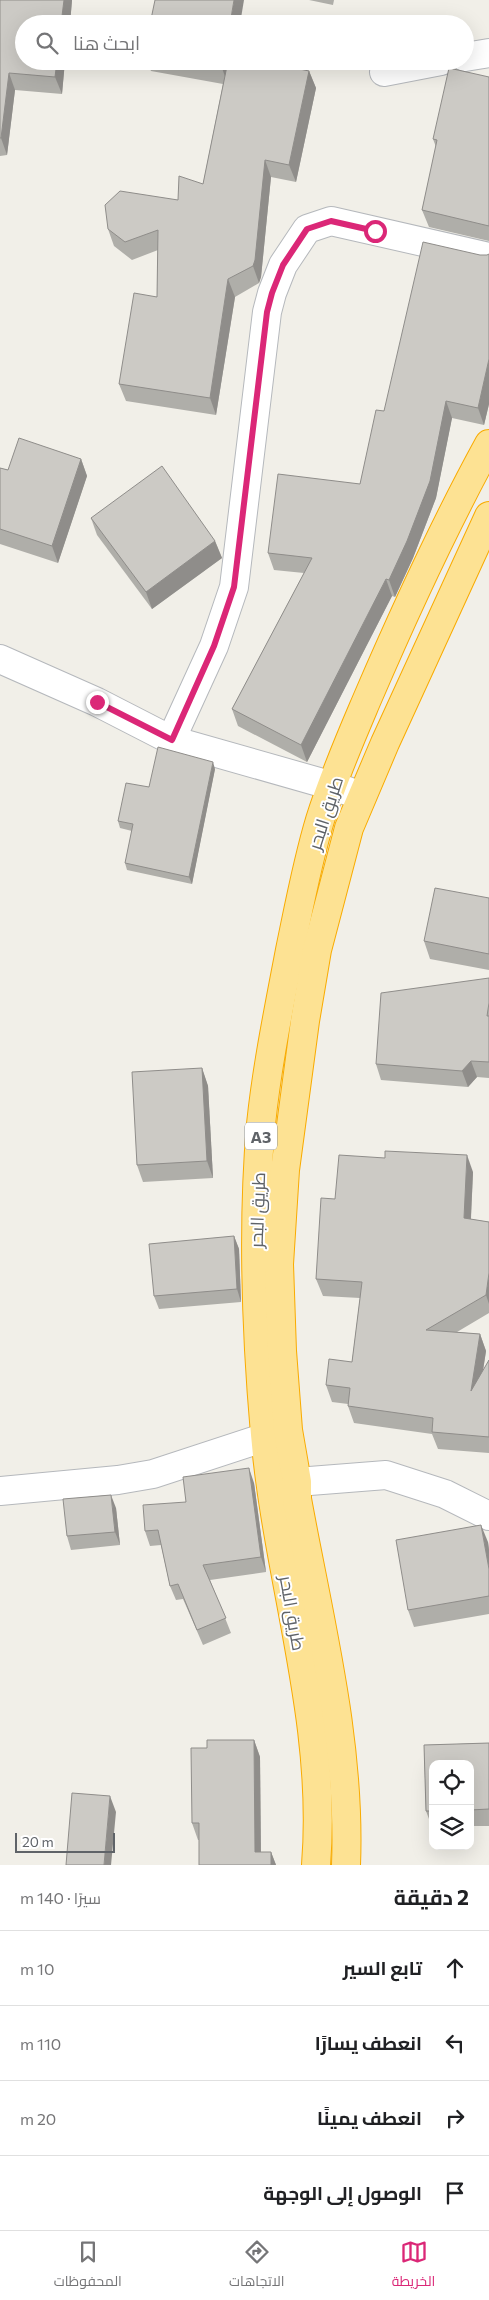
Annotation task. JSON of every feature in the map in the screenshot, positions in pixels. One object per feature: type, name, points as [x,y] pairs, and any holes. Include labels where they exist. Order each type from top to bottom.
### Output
[{"type":"highway","name":"طريق البحر","points":[[316,1865],[319,1794],[315,1746],[277,1434],[260,1362],[256,1261],[261,1124],[275,1030],[304,882],[320,820],[397,630],[445,528],[489,444]]},
{"type":"highway","name":"طريق البحر","points":[[277,1434],[280,1264],[285,1170],[305,1021],[318,950],[348,828],[489,516]]},
{"type":"highway","name":"طريق البحر","points":[[284,1484],[297,1499],[340,1732],[345,1791],[346,1865]]},
{"type":"street","points":[[474,56],[489,53]]},
{"type":"street","points":[[384,72],[394,70]]},
{"type":"street","points":[[172,740],[214,646],[234,587],[267,312],[283,265],[307,229],[331,221],[489,257]]},
{"type":"street","points":[[0,659],[97,702],[172,740],[362,796]]},
{"type":"street","points":[[0,1491],[118,1480],[153,1474],[277,1434]]},
{"type":"street","points":[[284,1484],[386,1475],[445,1494],[489,1516]]},
{"type":"building","points":[[0,0],[64,0],[62,15],[15,15],[15,70],[56,70],[55,77],[9,73],[0,138]]},
{"type":"building","points":[[155,0],[234,0],[232,15],[152,15]]},
{"type":"building","points":[[226,70],[309,71],[289,165],[265,160],[253,266],[228,279],[210,398],[119,384],[134,293],[157,297],[158,230],[125,242],[108,229],[105,205],[120,191],[178,200],[179,176],[203,184]]},
{"type":"building","points":[[449,70],[458,70],[489,77],[489,226],[422,210],[437,140],[433,139]]},
{"type":"building","points":[[423,242],[480,255],[489,254],[489,359],[478,408],[446,401],[430,481],[407,541],[389,580],[386,579],[301,745],[232,709],[312,558],[268,553],[278,474],[360,484],[376,410],[384,411]]},
{"type":"building","points":[[19,438],[81,459],[52,546],[0,529],[0,468],[8,470]]},
{"type":"building","points":[[162,466],[215,541],[146,592],[91,518]]},
{"type":"building","points":[[158,747],[213,762],[189,877],[125,863],[133,824],[118,821],[126,783],[149,787]]},
{"type":"building","points":[[435,888],[489,898],[489,954],[424,941]]},
{"type":"building","points":[[489,978],[487,1016],[489,1016],[489,1062],[471,1061],[462,1071],[376,1064],[381,993]]},
{"type":"building","points":[[202,1068],[207,1161],[137,1165],[132,1072]]},
{"type":"building","points":[[385,1151],[467,1155],[464,1218],[489,1222],[489,1273],[486,1295],[426,1330],[480,1334],[471,1391],[489,1360],[489,1437],[432,1432],[433,1418],[348,1406],[350,1388],[326,1385],[329,1359],[352,1362],[362,1282],[316,1279],[321,1198],[335,1199],[339,1155],[385,1158]]},
{"type":"building","points":[[234,1236],[237,1289],[154,1296],[149,1244]]},
{"type":"building","points":[[249,1468],[261,1557],[203,1565],[226,1618],[197,1630],[178,1584],[170,1586],[158,1530],[145,1531],[143,1505],[186,1502],[183,1477]]},
{"type":"building","points":[[111,1495],[115,1532],[67,1536],[63,1499]]},
{"type":"building","points":[[481,1525],[489,1569],[489,1596],[408,1610],[396,1540]]},
{"type":"building","points":[[207,1740],[254,1740],[255,1852],[271,1852],[271,1865],[199,1865],[199,1823],[192,1823],[191,1748],[207,1748]]},
{"type":"building","points":[[489,1743],[489,1809],[474,1810],[474,1760],[429,1760],[429,1811],[426,1811],[424,1745]]},
{"type":"building","points":[[72,1793],[110,1796],[104,1865],[66,1865]]},
{"type":"route","points":[[97,702],[172,740],[214,646],[234,587],[267,312],[283,265],[307,229],[331,221],[375,231]]}]
